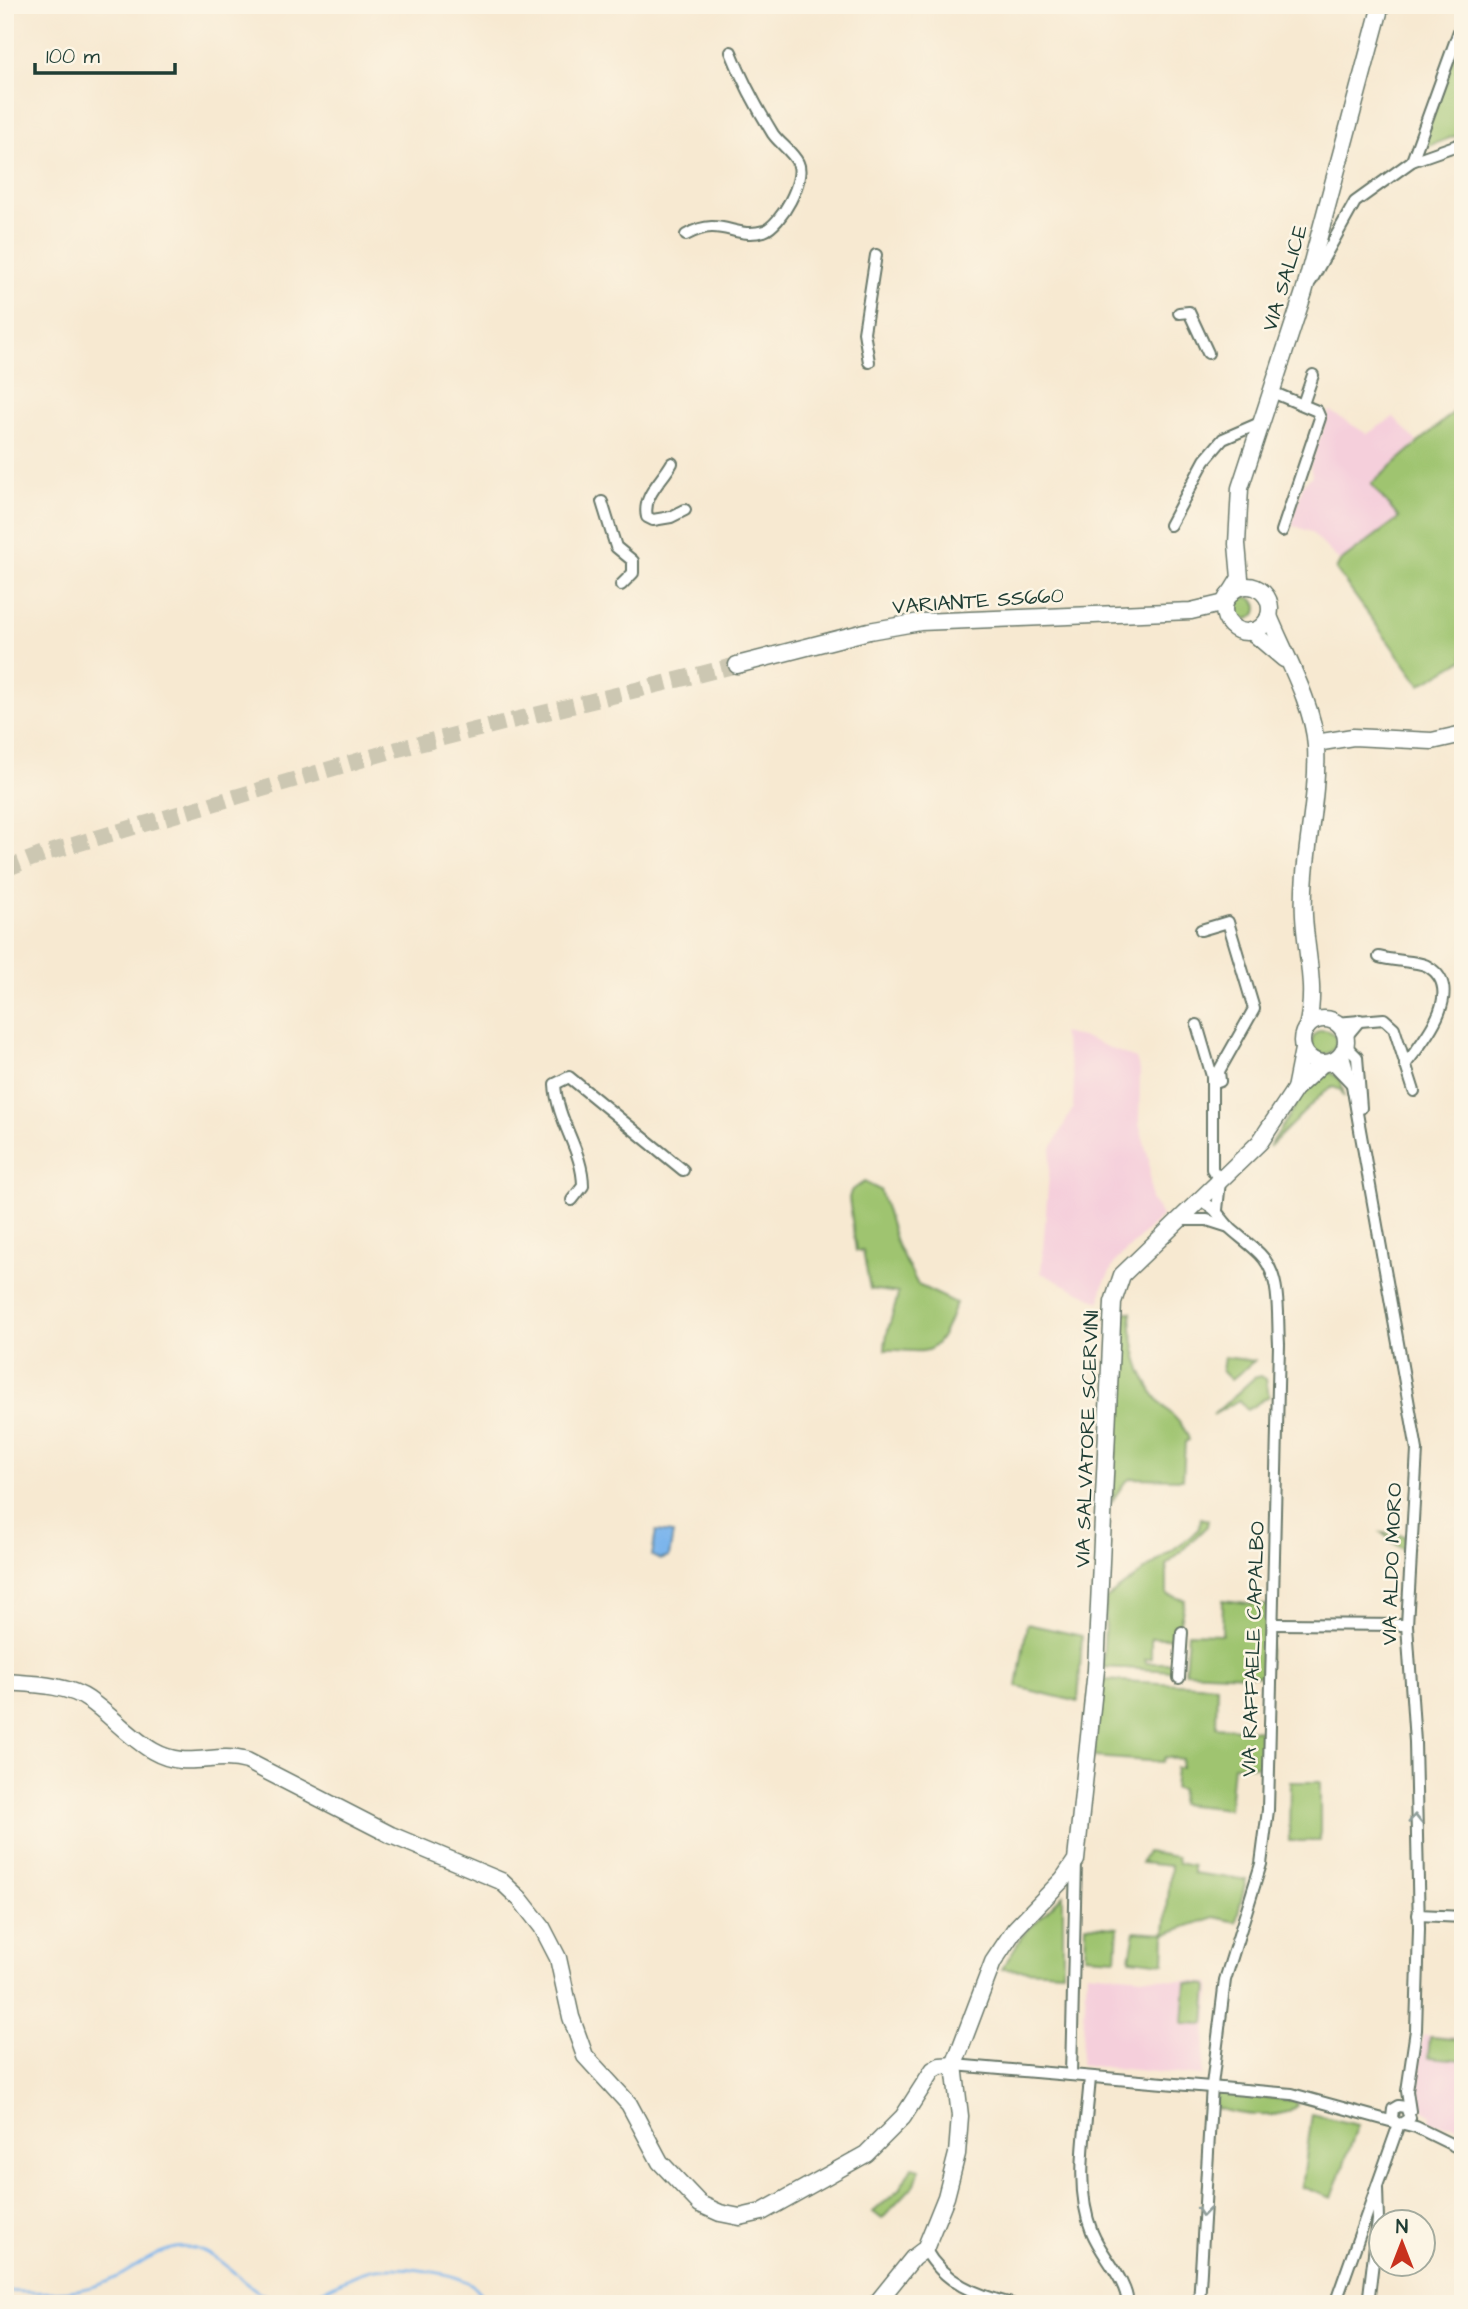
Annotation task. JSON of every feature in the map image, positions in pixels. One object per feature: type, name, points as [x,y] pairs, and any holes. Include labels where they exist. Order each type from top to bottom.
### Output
[{"type":"main road","name":"VIA SALICE","points":[[1240,563],[1237,544],[1240,488],[1304,292],[1381,5]]},
{"type":"main road","points":[[1240,563],[1253,587],[1267,598],[1269,616],[1290,665],[1316,743],[1316,783],[1304,916],[1314,990],[1307,1027],[1302,1037],[1303,1049],[1295,1089]]},
{"type":"main road","points":[[1229,623],[1227,599],[1240,578],[1240,563]]},
{"type":"main road","points":[[1227,599],[1239,588],[1253,587]]},
{"type":"main road","name":"VARIANTE SS660","points":[[737,665],[798,648],[920,622],[1191,611],[1227,599]]},
{"type":"main road","points":[[1191,611],[1229,623],[1238,630],[1251,632],[1290,665]]},
{"type":"main road","points":[[1251,632],[1262,626],[1269,616]]},
{"type":"main road","points":[[1316,743],[1353,737],[1432,741],[1463,734]]},
{"type":"main road","points":[[1314,990],[1333,1021],[1338,1052]]},
{"type":"main road","points":[[1307,1027],[1318,1020],[1333,1021]]},
{"type":"main road","points":[[1303,1049],[1311,1059],[1338,1052]]},
{"type":"main road","points":[[1295,1089],[1338,1052]]},
{"type":"main road","name":"VIA SALVATORE SCERVINI","points":[[1076,1860],[1096,1670],[1113,1301],[1122,1275],[1260,1142],[1295,1089]]},
{"type":"main road","points":[[5,1682],[40,1685],[87,1697],[153,1751],[177,1760],[199,1762],[234,1757],[247,1760],[391,1835],[500,1881],[542,1927],[558,1958],[571,2017],[585,2056],[629,2104],[660,2162],[700,2204],[720,2213],[740,2217],[762,2212],[866,2154],[903,2117],[933,2070],[940,2066],[954,2065]]},
{"type":"main road","points":[[876,2304],[913,2258],[925,2249],[949,2186],[957,2154],[960,2116],[954,2065],[988,1975],[1004,1943],[1063,1880],[1076,1860]]},
{"type":"street","points":[[1412,161],[1416,142],[1463,20]]},
{"type":"street","points":[[686,235],[710,225],[753,233],[767,230],[776,224],[786,209],[799,173],[799,164],[775,137],[764,119],[731,52]]},
{"type":"street","points":[[1304,292],[1355,202],[1412,161],[1463,143]]},
{"type":"street","points":[[869,362],[864,332],[876,255]]},
{"type":"street","points":[[1179,313],[1189,312],[1208,354]]},
{"type":"street","points":[[1303,404],[1312,374]]},
{"type":"street","points":[[1272,392],[1317,411],[1320,418],[1282,531]]},
{"type":"street","points":[[1170,526],[1205,460],[1223,439],[1262,422]]},
{"type":"street","points":[[672,463],[650,493],[645,508],[647,517],[653,520],[671,517],[685,510]]},
{"type":"street","points":[[602,502],[616,547],[633,561],[633,573],[621,585]]},
{"type":"street","points":[[1202,930],[1228,922],[1254,1009],[1219,1071],[1220,1080],[1212,1084]]},
{"type":"street","points":[[1379,957],[1425,965],[1440,983],[1443,1000],[1433,1030],[1405,1065]]},
{"type":"street","points":[[1333,1021],[1384,1019],[1394,1028],[1414,1091]]},
{"type":"street","points":[[1360,1020],[1338,1052],[1357,1057],[1361,1075],[1362,1143]]},
{"type":"street","points":[[1197,1024],[1212,1084],[1212,1169],[1220,1181],[1217,1210]]},
{"type":"street","name":"VIA ALDO MORO","points":[[1338,1052],[1352,1085],[1417,1450],[1407,1625],[1415,1742],[1418,1915],[1416,2029],[1407,2091],[1406,2121]]},
{"type":"street","points":[[572,1200],[583,1186],[582,1163],[565,1131],[555,1084],[569,1077],[683,1170]]},
{"type":"street","points":[[1199,1201],[1217,1210],[1229,1227]]},
{"type":"street","points":[[1199,1201],[1207,1220]]},
{"type":"street","points":[[1180,1220],[1207,1220],[1229,1227]]},
{"type":"street","name":"VIA RAFFAELE CAPALBO","points":[[1199,2304],[1212,2085],[1225,1980],[1261,1864],[1268,1810],[1275,1624],[1279,1344],[1275,1281],[1262,1255],[1229,1227]]},
{"type":"street","points":[[1275,1624],[1407,1625]]},
{"type":"street","points":[[1180,1678],[1182,1632]]},
{"type":"street","points":[[1071,2075],[1076,1860]]},
{"type":"street","points":[[1418,1915],[1463,1917]]},
{"type":"street","points":[[954,2065],[1212,2085],[1292,2094],[1367,2118],[1406,2121]]},
{"type":"street","points":[[1090,2077],[1083,2190],[1091,2230],[1127,2291],[1128,2304]]},
{"type":"street","name":"VIA ALDO MORO","points":[[1394,2108],[1407,2091]]},
{"type":"street","points":[[1335,2304],[1376,2181],[1406,2121],[1404,2105],[1384,2115],[1367,2118]]},
{"type":"street","points":[[1394,2108],[1392,2115],[1463,2150]]},
{"type":"street","points":[[1376,2181],[1377,2208]]},
{"type":"street","points":[[925,2249],[941,2273],[960,2286],[1012,2304]]},
{"type":"street","points":[[1368,2304],[1371,2278]]},
{"type":"shaded area","points":[[1330,411],[1367,434],[1394,417],[1417,442],[1372,484],[1399,518],[1340,562],[1311,532],[1292,525],[1303,484],[1312,476],[1310,465]]},
{"type":"shaded area","points":[[1062,1033],[1086,1038],[1136,1059],[1140,1070],[1139,1123],[1149,1160],[1151,1200],[1162,1216],[1115,1262],[1102,1287],[1100,1302],[1041,1273],[1051,1150],[1073,1108],[1074,1079]]},
{"type":"shaded area","points":[[1087,1972],[1211,1983],[1202,2076],[1081,2065]]},
{"type":"shaded area","points":[[1423,2035],[1463,2038],[1463,2127],[1430,2123],[1431,2115],[1424,2111],[1415,2096]]},
{"type":"green space","points":[[1463,44],[1463,133],[1418,150],[1458,45]]},
{"type":"green space","points":[[1463,404],[1463,660],[1420,685],[1336,570],[1340,562],[1399,518],[1371,484]]},
{"type":"green space","points":[[1246,597],[1254,600],[1257,608],[1254,616],[1246,619],[1238,616],[1235,608],[1238,600]]},
{"type":"green space","points":[[1319,1030],[1329,1030],[1336,1037],[1336,1047],[1329,1054],[1319,1054],[1312,1047],[1312,1037]]},
{"type":"green space","points":[[1329,1071],[1341,1080],[1344,1097],[1341,1090],[1333,1087],[1325,1091],[1269,1147],[1308,1086]]},
{"type":"green space","points":[[864,1182],[880,1190],[897,1245],[918,1285],[956,1303],[940,1339],[930,1349],[885,1350],[898,1293],[870,1289],[863,1251],[856,1251],[849,1198],[851,1191]]},
{"type":"green space","points":[[1125,1312],[1131,1312],[1135,1347],[1146,1381],[1159,1401],[1180,1424],[1189,1440],[1185,1442],[1183,1479],[1132,1478],[1125,1482],[1112,1501]]},
{"type":"green space","points":[[1224,1357],[1254,1361],[1231,1380],[1222,1371]]},
{"type":"green space","points":[[1261,1376],[1266,1379],[1269,1396],[1247,1410],[1239,1400],[1213,1415],[1254,1378]]},
{"type":"green space","points":[[1201,1518],[1208,1520],[1207,1526],[1167,1565],[1167,1595],[1185,1600],[1179,1626],[1174,1626],[1174,1638],[1151,1638],[1151,1659],[1145,1659],[1146,1663],[1174,1663],[1174,1671],[1103,1667],[1106,1599],[1190,1537],[1199,1528]]},
{"type":"green space","points":[[1382,1533],[1405,1536],[1405,1552]]},
{"type":"green space","points":[[1223,1600],[1271,1606],[1268,1676],[1185,1672],[1188,1633],[1222,1634]]},
{"type":"green space","points":[[1027,1624],[1082,1636],[1078,1702],[1017,1687]]},
{"type":"green space","points":[[1102,1680],[1217,1686],[1216,1727],[1262,1731],[1262,1766],[1233,1765],[1229,1809],[1180,1804],[1181,1789],[1174,1788],[1176,1768],[1181,1768],[1182,1759],[1165,1757],[1162,1762],[1094,1757]]},
{"type":"green space","points":[[1290,1782],[1320,1782],[1320,1841],[1289,1841]]},
{"type":"green space","points":[[1147,1852],[1177,1857],[1178,1863],[1193,1866],[1193,1873],[1246,1880],[1236,1922],[1214,1917],[1165,1934],[1164,1963],[1130,1959],[1135,1931],[1165,1933],[1171,1866],[1141,1863]]},
{"type":"green space","points":[[1063,1895],[1063,1972],[1002,1969],[1022,1936]]},
{"type":"green space","points":[[1086,1925],[1118,1927],[1116,1958],[1085,1956]]},
{"type":"green space","points":[[1186,1983],[1208,1985],[1205,2024],[1183,2023]]},
{"type":"green space","points":[[1430,2037],[1463,2040],[1463,2060],[1428,2057]]},
{"type":"green space","points":[[1222,2091],[1294,2101],[1297,2105],[1290,2110],[1270,2115],[1235,2112],[1216,2108],[1214,2094]]},
{"type":"green space","points":[[1312,2114],[1358,2125],[1332,2198],[1302,2187]]},
{"type":"green space","points":[[912,2167],[920,2169],[915,2184],[882,2219],[873,2212],[899,2190]]},
{"type":"water","points":[[656,1531],[673,1533],[669,1557],[660,1560],[652,1556]]},
{"type":"waterway","points":[[5,2291],[49,2292],[91,2287],[119,2276],[160,2253],[176,2248],[191,2248],[217,2259],[253,2288],[277,2299],[290,2300],[313,2295],[355,2275],[390,2268],[435,2272],[461,2279],[474,2286],[489,2304]]},
{"type":"tunnel","points":[[5,869],[46,853],[398,749],[737,665]]}]
